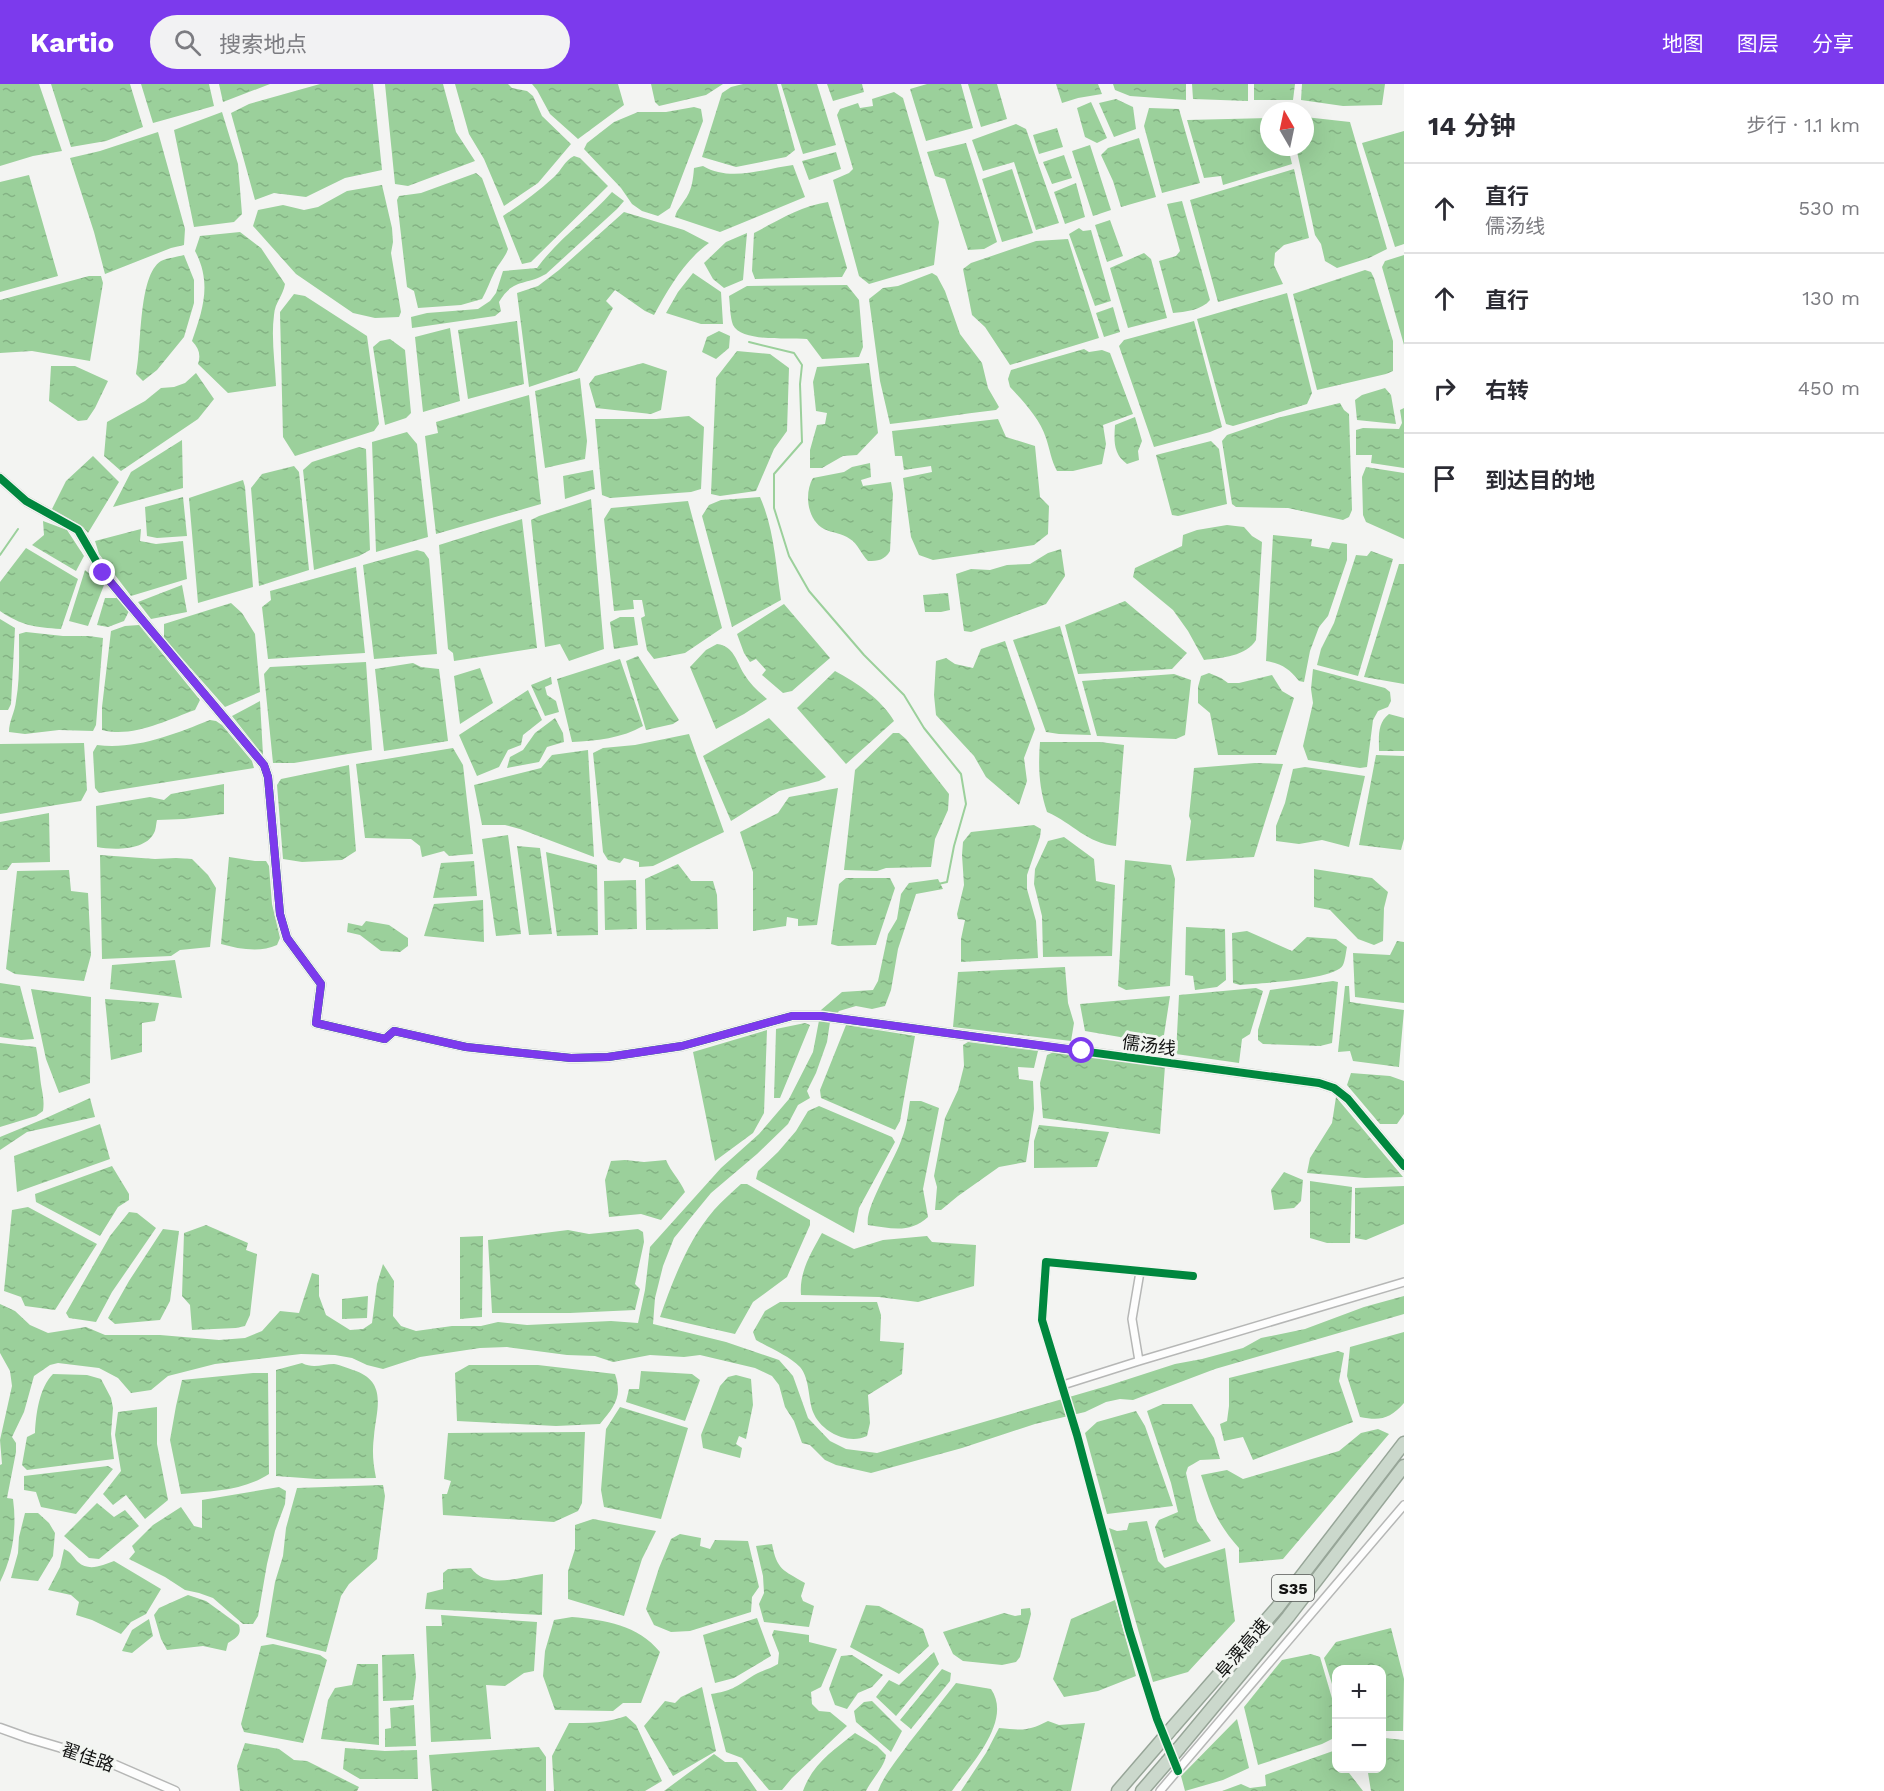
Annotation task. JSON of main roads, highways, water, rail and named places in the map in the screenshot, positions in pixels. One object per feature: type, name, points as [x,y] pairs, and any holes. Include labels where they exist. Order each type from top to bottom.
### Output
[{"type":"highway","name":"阜溧高速","points":[[1118,1791],[1277,1608],[1404,1443]]},
{"type":"highway","name":"阜溧高速","points":[[1142,1791],[1288,1617],[1404,1466]]},
{"type":"water","points":[[0,84],[39,84],[62,151],[33,156],[0,166]]},
{"type":"water","points":[[51,84],[130,84],[143,127],[106,141],[71,147]]},
{"type":"water","points":[[141,84],[209,84],[214,106],[153,123]]},
{"type":"water","points":[[219,84],[270,84],[223,102]]},
{"type":"water","points":[[320,84],[373,84],[382,170],[345,178],[306,197],[274,193],[255,200],[231,113],[249,104]]},
{"type":"water","points":[[385,84],[443,84],[456,132],[475,161],[408,186],[395,184]]},
{"type":"water","points":[[455,84],[508,84],[512,88],[527,91],[533,96],[542,116],[571,144],[538,183],[504,206],[484,159],[469,134]]},
{"type":"water","points":[[532,84],[618,84],[624,105],[578,139],[550,114]]},
{"type":"water","points":[[651,84],[723,84],[706,95],[659,106],[655,102]]},
{"type":"water","points":[[743,84],[777,84],[795,150],[786,157],[736,167],[702,157],[722,93],[731,87]]},
{"type":"water","points":[[781,84],[817,84],[836,145],[803,154]]},
{"type":"water","points":[[827,84],[862,84],[864,92],[833,101]]},
{"type":"water","points":[[927,84],[961,84],[973,128],[926,141],[910,89]]},
{"type":"water","points":[[968,84],[997,84],[1007,119],[981,127]]},
{"type":"water","points":[[1056,84],[1098,84],[1102,94],[1062,103]]},
{"type":"water","points":[[1113,84],[1186,84],[1186,100],[1130,96],[1115,90]]},
{"type":"water","points":[[1192,84],[1248,84],[1248,101],[1193,99]]},
{"type":"water","points":[[1254,84],[1295,84],[1293,100],[1254,100]]},
{"type":"water","points":[[1302,84],[1385,84],[1382,105],[1343,106],[1301,100]]},
{"type":"water","points":[[894,92],[903,98],[939,222],[934,265],[869,284],[859,276],[833,180],[853,169],[837,115],[840,109],[858,103],[860,108],[873,106],[872,99]]},
{"type":"water","points":[[1116,99],[1133,107],[1136,129],[1114,137],[1099,103]]},
{"type":"water","points":[[1091,102],[1107,138],[1097,143],[1085,137],[1077,108]]},
{"type":"water","points":[[694,107],[701,109],[703,121],[670,208],[658,216],[642,211],[632,204],[621,188],[584,149],[587,143],[614,122],[638,112],[666,112]]},
{"type":"water","points":[[1149,108],[1179,109],[1200,183],[1162,193],[1144,126]]},
{"type":"water","points":[[222,112],[238,164],[242,214],[234,222],[194,227],[174,130]]},
{"type":"water","points":[[1260,118],[1260,156],[1290,156],[1292,164],[1223,185],[1221,176],[1204,178],[1187,120]]},
{"type":"water","points":[[1314,118],[1350,122],[1387,249],[1369,258],[1337,268],[1325,261],[1321,244],[1315,235],[1298,156],[1314,156]]},
{"type":"water","points":[[1016,124],[1026,129],[1059,223],[1036,230],[1014,162],[983,171],[972,140]]},
{"type":"water","points":[[1057,128],[1063,147],[1039,154],[1033,135]]},
{"type":"water","points":[[1404,131],[1404,244],[1395,247],[1362,143]]},
{"type":"water","points":[[158,132],[185,229],[184,245],[105,274],[70,158]]},
{"type":"water","points":[[1139,138],[1156,197],[1121,207],[1113,181],[1101,155],[1108,148]]},
{"type":"water","points":[[966,143],[997,242],[984,249],[968,250],[945,179],[935,176],[927,152]]},
{"type":"water","points":[[1090,145],[1111,210],[1093,216],[1072,151]]},
{"type":"water","points":[[836,152],[841,169],[809,180],[802,161]]},
{"type":"water","points":[[1064,155],[1072,178],[1052,184],[1043,162]]},
{"type":"water","points":[[574,156],[580,158],[608,186],[531,262],[522,264],[503,216],[542,188]]},
{"type":"water","points":[[793,165],[805,197],[720,232],[675,217],[687,197],[693,181],[694,168],[703,166],[713,171],[735,174]]},
{"type":"water","points":[[1012,169],[1033,233],[1002,242],[982,179]]},
{"type":"water","points":[[1294,169],[1309,238],[1284,245],[1275,253],[1274,265],[1283,284],[1218,302],[1190,200]]},
{"type":"water","points":[[476,173],[482,178],[508,249],[507,252],[482,299],[461,305],[418,308],[414,291],[407,287],[397,200],[399,196],[421,193]]},
{"type":"water","points":[[29,175],[58,276],[0,292],[0,182]]},
{"type":"water","points":[[1076,183],[1085,217],[1065,224],[1054,192]]},
{"type":"water","points":[[382,185],[392,228],[391,253],[401,312],[399,317],[375,318],[353,313],[296,274],[253,226],[258,210],[283,205],[304,210],[318,207],[347,191]]},
{"type":"water","points":[[612,192],[624,201],[617,209],[546,274],[509,289],[499,302],[501,311],[495,316],[412,328],[411,317],[427,313],[478,309],[490,301],[496,293],[503,271],[537,268],[555,247]]},
{"type":"water","points":[[1182,201],[1210,300],[1198,308],[1173,313],[1159,261],[1176,256],[1180,251],[1167,204]]},
{"type":"water","points":[[828,202],[847,268],[842,277],[755,279],[752,271],[754,233],[799,210]]},
{"type":"water","points":[[624,212],[684,230],[709,243],[692,258],[671,285],[654,315],[615,290],[606,301],[613,308],[577,371],[529,387],[517,293],[538,286]]},
{"type":"water","points":[[1110,220],[1123,256],[1107,262],[1095,225]]},
{"type":"water","points":[[1079,228],[1083,231],[1091,230],[1111,301],[1095,306],[1069,234]]},
{"type":"water","points":[[240,232],[261,248],[285,284],[276,306],[273,324],[276,386],[228,393],[198,364],[199,352],[192,341],[200,318],[204,296],[203,274],[195,251],[200,236]]},
{"type":"water","points":[[747,233],[743,280],[724,288],[713,279],[704,263],[726,242]]},
{"type":"water","points":[[1068,239],[1099,338],[1010,365],[985,327],[972,315],[963,269],[971,263],[1036,241]]},
{"type":"water","points":[[1144,253],[1151,259],[1167,318],[1128,328],[1110,268]]},
{"type":"water","points":[[184,255],[194,280],[194,303],[184,337],[157,370],[143,381],[136,374],[142,313],[148,281],[161,261]]},
{"type":"water","points":[[1404,255],[1404,345],[1382,267],[1385,261]]},
{"type":"water","points":[[1365,270],[1371,272],[1374,278],[1393,341],[1393,371],[1317,390],[1293,294]]},
{"type":"water","points":[[693,273],[721,292],[723,324],[701,324],[666,313],[678,292]]},
{"type":"water","points":[[932,273],[937,276],[945,291],[960,334],[982,363],[988,388],[999,407],[996,410],[890,424],[880,381],[869,299],[883,288],[898,286]]},
{"type":"water","points":[[89,276],[101,276],[103,283],[90,361],[32,351],[0,353],[0,300]]},
{"type":"water","points":[[847,285],[859,300],[863,347],[859,357],[822,359],[807,339],[755,337],[745,334],[733,325],[729,296],[747,286]]},
{"type":"water","points":[[1287,293],[1312,393],[1307,404],[1233,426],[1226,424],[1197,319]]},
{"type":"water","points":[[294,294],[305,296],[367,336],[379,424],[374,431],[295,456],[283,437],[280,312]]},
{"type":"water","points":[[1113,307],[1120,332],[1104,337],[1096,313]]},
{"type":"water","points":[[517,321],[524,384],[468,399],[458,330]]},
{"type":"water","points":[[1194,321],[1222,427],[1154,447],[1119,346],[1124,340]]},
{"type":"water","points":[[450,328],[460,401],[423,412],[415,337]]},
{"type":"water","points":[[719,331],[730,336],[729,348],[716,359],[702,352],[707,337]]},
{"type":"water","points":[[390,339],[405,350],[411,413],[406,418],[385,425],[373,347],[380,341]]},
{"type":"water","points":[[1084,349],[1089,352],[1102,350],[1110,353],[1133,414],[1103,425],[1106,444],[1102,464],[1073,471],[1057,471],[1040,424],[1010,387],[1008,379],[1011,370]]},
{"type":"water","points":[[737,351],[770,354],[789,368],[787,431],[774,449],[756,491],[720,496],[711,494],[716,378]]},
{"type":"water","points":[[643,363],[667,371],[661,410],[651,414],[596,408],[589,384],[595,376]]},
{"type":"water","points":[[869,363],[878,433],[857,455],[843,456],[822,468],[810,468],[810,450],[817,425],[825,424],[827,413],[816,411],[813,382],[817,367]]},
{"type":"water","points":[[51,366],[75,366],[108,381],[87,420],[78,421],[49,401]]},
{"type":"water","points":[[196,373],[214,399],[198,419],[121,471],[104,456],[107,422],[145,401],[161,388],[185,383]]},
{"type":"water","points":[[580,378],[587,441],[585,459],[545,468],[535,391]]},
{"type":"water","points":[[1385,388],[1391,395],[1396,424],[1357,420],[1355,400],[1362,395]]},
{"type":"water","points":[[529,395],[541,504],[436,534],[425,436],[438,433],[436,422]]},
{"type":"water","points":[[1340,403],[1349,414],[1352,510],[1349,517],[1343,520],[1288,508],[1236,507],[1232,504],[1222,441],[1227,435],[1277,418]]},
{"type":"water","points":[[1404,408],[1404,468],[1371,463],[1372,455],[1356,455],[1356,430],[1363,428],[1399,429],[1402,423],[1400,410]]},
{"type":"water","points":[[689,416],[704,427],[701,489],[691,492],[610,498],[602,495],[595,419],[656,419]]},
{"type":"water","points":[[1135,417],[1142,441],[1138,451],[1139,460],[1127,464],[1117,451],[1115,425]]},
{"type":"water","points":[[998,419],[1006,437],[1035,446],[1040,497],[1049,506],[1048,534],[1034,545],[933,560],[919,555],[911,537],[903,478],[932,472],[931,466],[904,470],[902,456],[895,456],[892,431]]},
{"type":"water","points":[[407,432],[417,444],[428,537],[376,552],[372,442]]},
{"type":"water","points":[[182,440],[183,488],[113,507],[131,472]]},
{"type":"water","points":[[1211,441],[1219,449],[1227,504],[1178,516],[1172,515],[1156,455]]},
{"type":"water","points":[[359,447],[366,449],[370,550],[359,556],[314,570],[303,470],[312,462]]},
{"type":"water","points":[[93,456],[119,482],[88,533],[83,527],[52,509],[66,481]]},
{"type":"water","points":[[870,463],[871,477],[861,480],[863,486],[891,482],[893,494],[890,551],[886,556],[875,561],[868,561],[855,544],[844,535],[818,525],[811,513],[808,498],[813,478],[844,472],[852,467]]},
{"type":"water","points":[[294,466],[299,472],[309,570],[259,586],[251,488],[262,474]]},
{"type":"water","points":[[1366,467],[1404,473],[1404,539],[1366,522],[1363,515],[1362,477]]},
{"type":"water","points":[[593,470],[595,489],[565,499],[563,476]]},
{"type":"water","points":[[243,480],[253,587],[198,603],[189,498]]},
{"type":"water","points":[[183,497],[187,536],[157,538],[147,536],[145,507]]},
{"type":"water","points":[[760,497],[771,534],[781,600],[732,627],[702,516],[709,505],[721,500]]},
{"type":"water","points":[[591,499],[604,649],[569,661],[560,644],[545,647],[531,520]]},
{"type":"water","points":[[688,501],[722,628],[685,653],[654,659],[647,650],[641,618],[645,616],[642,600],[633,600],[634,609],[614,611],[604,519],[611,508]]},
{"type":"water","points":[[522,519],[537,648],[454,661],[453,653],[448,649],[439,545]]},
{"type":"water","points":[[43,521],[67,530],[84,556],[76,571],[32,545],[44,535]]},
{"type":"water","points":[[1227,525],[1244,527],[1262,542],[1256,640],[1240,653],[1204,660],[1173,610],[1133,577],[1135,568],[1182,546],[1183,535]]},
{"type":"water","points":[[141,529],[140,541],[156,544],[183,541],[187,579],[131,596],[99,554],[95,541]]},
{"type":"water","points":[[1273,535],[1312,539],[1311,546],[1329,549],[1332,542],[1347,544],[1347,560],[1328,616],[1319,627],[1310,651],[1304,682],[1299,681],[1281,665],[1266,661]]},
{"type":"water","points":[[26,548],[78,579],[61,629],[29,625],[0,611],[0,582]]},
{"type":"water","points":[[1061,549],[1065,576],[1046,604],[971,632],[964,631],[956,574],[971,569],[990,570],[1007,565],[1030,564],[1048,553]]},
{"type":"water","points":[[417,550],[424,552],[429,559],[437,654],[374,659],[363,565]]},
{"type":"water","points":[[1371,551],[1393,559],[1358,676],[1317,665],[1321,649],[1334,623],[1356,555],[1367,556]]},
{"type":"water","points":[[1399,564],[1404,564],[1404,684],[1364,677]]},
{"type":"water","points":[[356,567],[365,653],[268,659],[262,607],[271,600],[270,591]]},
{"type":"water","points":[[85,570],[104,585],[88,626],[69,621]]},
{"type":"water","points":[[182,585],[187,612],[151,619],[138,602]]},
{"type":"water","points":[[948,593],[950,610],[925,612],[923,595]]},
{"type":"water","points":[[105,598],[118,598],[129,611],[124,621],[108,627],[97,625]]},
{"type":"water","points":[[1125,601],[1187,653],[1172,669],[1078,674],[1065,625]]},
{"type":"water","points":[[231,603],[242,613],[255,634],[260,692],[225,707],[164,638],[164,624]]},
{"type":"water","points":[[784,604],[830,658],[792,691],[783,693],[762,675],[766,670],[756,659],[750,662],[737,634]]},
{"type":"water","points":[[620,617],[634,617],[638,645],[614,649],[610,622]]},
{"type":"water","points":[[0,619],[15,628],[11,704],[8,710],[0,710]]},
{"type":"water","points":[[139,625],[200,700],[195,710],[150,727],[126,732],[102,730],[102,707],[111,631],[125,626]]},
{"type":"water","points":[[1060,626],[1091,735],[1046,732],[1013,640]]},
{"type":"water","points":[[26,632],[103,638],[96,725],[93,731],[59,730],[25,734],[9,732],[18,684],[19,634]]},
{"type":"water","points":[[1005,641],[1035,729],[1024,758],[1027,781],[1019,805],[986,777],[974,756],[936,715],[934,695],[936,661],[946,658],[955,664],[973,668],[981,649]]},
{"type":"water","points":[[717,644],[731,651],[749,681],[767,699],[716,729],[690,667],[706,650]]},
{"type":"water","points":[[638,656],[679,720],[673,724],[646,730],[626,661]]},
{"type":"water","points":[[620,659],[643,726],[618,736],[572,742],[557,679]]},
{"type":"water","points":[[366,662],[372,750],[294,763],[273,763],[264,674],[270,667]]},
{"type":"water","points":[[413,663],[421,667],[439,669],[448,741],[384,751],[375,669]]},
{"type":"water","points":[[480,668],[493,703],[460,724],[454,676]]},
{"type":"water","points":[[1313,669],[1385,688],[1390,692],[1391,701],[1388,707],[1378,711],[1373,720],[1367,767],[1360,768],[1308,760],[1303,746],[1313,703],[1311,689]]},
{"type":"water","points":[[835,671],[868,692],[883,706],[894,721],[846,764],[797,708]]},
{"type":"water","points":[[1209,673],[1228,683],[1239,683],[1272,675],[1282,691],[1294,698],[1276,755],[1218,755],[1210,713],[1198,703],[1201,676]]},
{"type":"water","points":[[1174,674],[1191,680],[1185,735],[1176,739],[1097,736],[1082,681]]},
{"type":"water","points":[[551,677],[552,684],[545,687],[547,695],[556,701],[559,712],[545,716],[531,685]]},
{"type":"water","points":[[528,690],[542,720],[523,735],[521,745],[508,750],[499,767],[477,776],[459,735]]},
{"type":"water","points":[[260,701],[263,755],[232,716]]},
{"type":"water","points":[[1389,714],[1404,718],[1404,751],[1379,751],[1382,722]]},
{"type":"water","points":[[555,718],[563,733],[564,742],[547,747],[539,762],[507,768],[510,757],[523,750],[535,733]]},
{"type":"water","points":[[769,718],[826,777],[819,781],[779,791],[731,821],[703,756]]},
{"type":"water","points":[[210,720],[222,725],[252,761],[254,768],[99,793],[95,788],[93,752],[97,745],[126,745],[155,740]]},
{"type":"water","points":[[893,733],[899,733],[906,739],[949,794],[948,810],[935,839],[931,867],[886,868],[877,871],[844,870],[855,770]]},
{"type":"water","points":[[689,734],[724,832],[653,866],[639,867],[639,862],[624,858],[620,863],[608,860],[603,852],[593,753],[603,748],[635,745]]},
{"type":"water","points":[[1040,742],[1100,742],[1124,745],[1116,846],[1096,841],[1047,812],[1040,777]]},
{"type":"water","points":[[84,743],[87,790],[81,801],[0,814],[0,744]]},
{"type":"water","points":[[453,748],[463,765],[473,854],[449,856],[444,851],[422,857],[420,846],[411,839],[365,838],[356,764]]},
{"type":"water","points":[[588,750],[594,857],[520,829],[505,825],[482,825],[474,785],[541,768],[552,755]]},
{"type":"water","points":[[1376,755],[1404,756],[1404,839],[1401,850],[1359,845]]},
{"type":"water","points":[[1255,763],[1283,764],[1254,857],[1186,861],[1194,768]]},
{"type":"water","points":[[349,765],[356,851],[342,860],[302,862],[283,859],[277,785],[281,779]]},
{"type":"water","points":[[1305,767],[1365,776],[1349,847],[1322,840],[1299,844],[1276,841],[1276,826],[1285,803],[1293,769]]},
{"type":"water","points":[[224,784],[224,814],[157,820],[154,833],[144,843],[120,849],[97,847],[96,806],[150,797],[164,800],[171,794]]},
{"type":"water","points":[[838,788],[817,925],[798,926],[798,919],[787,917],[786,926],[753,931],[753,872],[740,832],[778,813],[789,797]]},
{"type":"water","points":[[49,813],[50,862],[12,863],[7,870],[0,870],[0,822]]},
{"type":"water","points":[[1034,825],[1041,829],[1027,875],[1027,889],[1036,921],[1038,958],[961,962],[961,939],[965,920],[958,919],[957,914],[964,885],[963,842],[971,832]]},
{"type":"water","points":[[508,835],[521,934],[496,936],[482,839]]},
{"type":"water","points":[[1064,837],[1094,859],[1096,881],[1115,885],[1112,956],[1043,957],[1042,916],[1034,884],[1035,869],[1048,841]]},
{"type":"water","points":[[517,846],[540,848],[552,934],[529,935]]},
{"type":"water","points":[[546,852],[597,865],[598,935],[557,936]]},
{"type":"water","points":[[100,855],[192,859],[208,875],[216,888],[210,947],[180,950],[171,956],[102,959]]},
{"type":"water","points":[[229,857],[266,861],[269,866],[272,904],[280,938],[277,945],[257,950],[221,944]]},
{"type":"water","points":[[1125,860],[1171,865],[1175,879],[1170,986],[1126,990],[1118,986]]},
{"type":"water","points":[[474,861],[477,896],[433,898],[441,863]]},
{"type":"water","points":[[678,864],[691,881],[713,881],[717,895],[718,929],[646,930],[645,879]]},
{"type":"water","points":[[1314,869],[1372,878],[1388,892],[1384,908],[1383,941],[1374,945],[1358,939],[1330,910],[1314,907]]},
{"type":"water","points":[[69,870],[71,891],[88,893],[91,955],[84,981],[15,974],[6,969],[17,871]]},
{"type":"water","points":[[846,878],[890,878],[895,888],[876,945],[838,946],[831,944],[839,884]]},
{"type":"water","points":[[938,879],[943,889],[916,894],[898,949],[891,990],[885,1006],[872,1009],[856,1006],[839,1011],[830,1022],[827,1042],[807,1091],[810,1098],[798,1105],[788,1124],[757,1154],[711,1193],[674,1238],[663,1266],[655,1298],[653,1324],[726,1342],[779,1360],[793,1376],[808,1418],[830,1441],[846,1449],[877,1453],[1175,1364],[1243,1348],[1261,1338],[1305,1329],[1364,1307],[1404,1296],[1404,1314],[1215,1369],[1133,1400],[1120,1399],[1106,1402],[1085,1412],[1035,1424],[962,1448],[871,1473],[836,1465],[825,1460],[810,1445],[802,1443],[794,1421],[785,1407],[779,1385],[772,1376],[755,1368],[700,1355],[684,1357],[650,1355],[613,1362],[595,1356],[567,1355],[507,1347],[480,1348],[420,1357],[383,1369],[352,1358],[301,1354],[215,1364],[168,1376],[151,1390],[131,1393],[118,1378],[99,1368],[58,1363],[50,1365],[34,1376],[24,1412],[12,1437],[16,1443],[16,1452],[7,1498],[13,1499],[14,1531],[11,1552],[0,1582],[0,1465],[2,1464],[0,1440],[12,1386],[10,1371],[0,1353],[0,1304],[15,1311],[30,1325],[48,1333],[86,1327],[105,1335],[160,1335],[219,1340],[245,1338],[262,1331],[280,1311],[299,1313],[312,1273],[319,1275],[319,1296],[326,1315],[350,1330],[363,1329],[372,1323],[377,1284],[383,1264],[394,1281],[393,1316],[401,1326],[416,1331],[452,1326],[481,1326],[498,1322],[527,1325],[611,1321],[638,1323],[650,1247],[721,1168],[759,1134],[789,1099],[813,1052],[821,1010],[842,992],[873,990],[878,981],[888,934],[897,919],[901,894],[909,883]]},
{"type":"water","points":[[636,880],[637,929],[605,930],[604,881]]},
{"type":"water","points":[[483,900],[484,942],[424,936],[434,904]]},
{"type":"water","points":[[366,921],[389,925],[408,938],[408,946],[400,952],[381,951],[360,935],[347,932],[348,923],[362,926]]},
{"type":"water","points":[[1186,927],[1225,929],[1226,980],[1217,987],[1195,990],[1193,976],[1185,975]]},
{"type":"water","points":[[1247,931],[1292,951],[1307,937],[1336,939],[1347,947],[1344,963],[1337,970],[1312,977],[1240,985],[1233,983],[1232,933]]},
{"type":"water","points":[[1397,941],[1404,942],[1404,1003],[1355,997],[1353,953],[1390,955]]},
{"type":"water","points":[[175,960],[182,998],[110,989],[112,965]]},
{"type":"water","points":[[1065,967],[1068,1003],[1074,1023],[1071,1041],[953,1027],[958,972]]},
{"type":"water","points":[[1338,982],[1332,1043],[1320,1046],[1263,1044],[1258,1040],[1258,1030],[1270,990]]},
{"type":"water","points":[[0,983],[20,986],[34,1039],[0,1037]]},
{"type":"water","points":[[1345,986],[1349,986],[1350,1002],[1404,1010],[1399,1067],[1353,1061],[1350,1051],[1338,1052]]},
{"type":"water","points":[[1256,988],[1263,991],[1250,1034],[1242,1039],[1239,1063],[1176,1054],[1179,995]]},
{"type":"water","points":[[31,989],[91,997],[90,1083],[59,1093],[46,1059]]},
{"type":"water","points":[[1170,996],[1164,1035],[1141,1045],[1120,1037],[1085,1031],[1080,1004]]},
{"type":"water","points":[[105,999],[159,1003],[155,1021],[142,1023],[142,1052],[111,1060]]},
{"type":"water","points":[[805,1023],[810,1025],[780,1098],[774,1098],[776,1029]]},
{"type":"water","points":[[846,1025],[915,1036],[900,1121],[895,1130],[821,1098],[820,1090]]},
{"type":"water","points":[[767,1030],[764,1113],[753,1133],[715,1161],[693,1052]]},
{"type":"water","points":[[968,1042],[1038,1051],[1034,1068],[1018,1067],[1019,1079],[1033,1081],[1034,1109],[1026,1162],[999,1167],[941,1210],[935,1210],[937,1187],[934,1176],[945,1118],[958,1090],[964,1066],[963,1045]]},
{"type":"water","points":[[0,1043],[36,1047],[44,1102],[43,1111],[36,1116],[0,1127]]},
{"type":"water","points":[[1054,1052],[1165,1066],[1160,1134],[1043,1118],[1040,1083],[1047,1055]]},
{"type":"water","points":[[1351,1073],[1390,1076],[1404,1081],[1404,1114],[1397,1124],[1380,1124],[1347,1085]]},
{"type":"water","points":[[1336,1097],[1403,1177],[1365,1178],[1307,1173],[1310,1158],[1332,1123]]},
{"type":"water","points":[[90,1098],[95,1117],[27,1132],[0,1150],[0,1137]]},
{"type":"water","points":[[910,1101],[921,1101],[939,1108],[923,1189],[928,1217],[914,1226],[900,1229],[868,1225],[871,1207],[904,1133]]},
{"type":"water","points":[[819,1106],[892,1137],[895,1142],[859,1208],[854,1233],[756,1179],[758,1171],[796,1131],[808,1111]]},
{"type":"water","points":[[100,1124],[110,1159],[17,1192],[14,1156]]},
{"type":"water","points":[[1039,1125],[1109,1132],[1097,1167],[1034,1168],[1034,1141]]},
{"type":"water","points":[[666,1160],[681,1184],[685,1192],[661,1220],[641,1214],[609,1217],[605,1180],[611,1161],[644,1162]]},
{"type":"water","points":[[112,1166],[129,1194],[129,1200],[118,1207],[100,1236],[36,1202],[35,1194]]},
{"type":"water","points":[[1284,1172],[1303,1180],[1301,1201],[1294,1208],[1274,1210],[1271,1190]]},
{"type":"water","points":[[1310,1181],[1352,1187],[1350,1243],[1327,1243],[1310,1238]]},
{"type":"water","points":[[741,1184],[747,1184],[810,1220],[810,1225],[787,1277],[753,1302],[735,1334],[660,1317],[676,1275],[696,1234],[714,1210]]},
{"type":"water","points":[[1404,1186],[1404,1224],[1366,1240],[1355,1238],[1355,1188]]},
{"type":"water","points":[[28,1207],[97,1244],[55,1310],[25,1306],[21,1297],[4,1291],[12,1210]]},
{"type":"water","points":[[129,1212],[137,1213],[156,1228],[112,1292],[96,1322],[69,1318],[66,1313],[110,1236]]},
{"type":"water","points":[[206,1225],[248,1243],[246,1250],[257,1254],[250,1315],[245,1326],[192,1330],[190,1305],[182,1296],[184,1233]]},
{"type":"water","points":[[163,1229],[179,1231],[170,1301],[160,1320],[115,1324],[108,1318]]},
{"type":"water","points":[[638,1229],[643,1232],[644,1242],[635,1284],[640,1289],[635,1310],[492,1313],[488,1240],[568,1230],[589,1234]]},
{"type":"water","points":[[822,1233],[854,1249],[883,1240],[927,1236],[932,1242],[976,1245],[974,1286],[918,1302],[879,1297],[801,1295],[804,1271]]},
{"type":"water","points":[[483,1236],[482,1317],[460,1319],[460,1237]]},
{"type":"water","points":[[368,1296],[367,1318],[342,1319],[342,1299]]},
{"type":"water","points":[[780,1302],[877,1302],[881,1315],[880,1341],[904,1343],[902,1374],[868,1395],[870,1423],[867,1436],[844,1438],[822,1425],[811,1407],[806,1377],[800,1367],[756,1340],[753,1332],[765,1311]]},
{"type":"water","points":[[1404,1332],[1404,1403],[1384,1418],[1360,1417],[1347,1376],[1350,1347]]},
{"type":"water","points":[[1338,1351],[1344,1353],[1339,1381],[1353,1422],[1253,1460],[1243,1437],[1224,1441],[1220,1424],[1227,1421],[1229,1378]]},
{"type":"water","points":[[302,1363],[314,1366],[340,1365],[366,1376],[373,1383],[378,1399],[373,1447],[376,1478],[317,1479],[276,1476],[276,1370]]},
{"type":"water","points":[[469,1365],[538,1365],[615,1374],[618,1389],[616,1401],[600,1424],[556,1426],[457,1421],[455,1373]]},
{"type":"water","points":[[641,1371],[692,1374],[700,1380],[685,1421],[626,1402],[629,1389],[639,1389]]},
{"type":"water","points":[[268,1373],[269,1474],[238,1487],[181,1494],[170,1440],[182,1380]]},
{"type":"water","points":[[53,1374],[87,1375],[101,1379],[111,1398],[113,1408],[111,1434],[114,1459],[27,1470],[22,1465],[27,1437],[35,1433],[41,1394]]},
{"type":"water","points":[[736,1375],[751,1379],[753,1405],[746,1439],[739,1436],[736,1444],[742,1448],[740,1458],[703,1448],[701,1435],[720,1386],[728,1377]]},
{"type":"water","points":[[1163,1404],[1192,1404],[1214,1438],[1220,1459],[1200,1460],[1188,1467],[1186,1473],[1197,1521],[1211,1541],[1164,1558],[1155,1527],[1159,1520],[1178,1512],[1171,1483],[1147,1411]]},
{"type":"water","points":[[157,1407],[157,1444],[168,1500],[145,1519],[126,1495],[113,1505],[103,1494],[121,1471],[115,1435],[118,1412]]},
{"type":"water","points":[[620,1407],[688,1428],[661,1519],[604,1507],[601,1490],[606,1429]]},
{"type":"water","points":[[1136,1411],[1145,1426],[1173,1506],[1107,1514],[1085,1433],[1097,1422]]},
{"type":"water","points":[[1378,1429],[1389,1434],[1283,1559],[1239,1563],[1239,1548],[1216,1514],[1201,1475],[1227,1470],[1243,1479],[1339,1451],[1361,1433]]},
{"type":"water","points":[[585,1432],[582,1503],[578,1511],[554,1522],[443,1515],[442,1494],[447,1494],[451,1481],[444,1479],[448,1433]]},
{"type":"water","points":[[108,1466],[113,1469],[76,1514],[41,1507],[36,1492],[24,1490],[24,1476]]},
{"type":"water","points":[[383,1485],[385,1496],[377,1559],[349,1584],[341,1596],[326,1652],[266,1637],[275,1582],[283,1556],[286,1528],[297,1488]]},
{"type":"water","points":[[279,1487],[286,1491],[285,1504],[275,1531],[267,1564],[258,1616],[253,1624],[243,1624],[213,1598],[185,1590],[129,1559],[135,1552],[132,1546],[153,1525],[181,1507],[194,1526],[202,1528],[202,1500]]},
{"type":"water","points":[[97,1503],[114,1517],[125,1510],[139,1526],[99,1559],[89,1558],[64,1536]]},
{"type":"water","points":[[25,1513],[38,1513],[49,1523],[55,1533],[53,1556],[38,1581],[11,1578]]},
{"type":"water","points":[[593,1519],[656,1531],[642,1559],[624,1616],[568,1599],[568,1571],[575,1549],[575,1525]]},
{"type":"water","points":[[1147,1521],[1158,1561],[1165,1568],[1225,1548],[1235,1621],[1188,1672],[1153,1682],[1109,1528],[1117,1531],[1127,1530],[1129,1523]]},
{"type":"water","points":[[680,1534],[701,1538],[700,1546],[710,1549],[715,1540],[748,1541],[759,1587],[752,1597],[751,1612],[690,1631],[671,1632],[654,1625],[646,1609],[671,1539]]},
{"type":"water","points":[[772,1544],[776,1559],[782,1568],[805,1583],[801,1596],[803,1601],[814,1606],[809,1627],[764,1622],[759,1604],[764,1593],[763,1576],[756,1546]]},
{"type":"water","points":[[64,1549],[87,1567],[96,1567],[114,1561],[161,1589],[146,1614],[131,1622],[121,1634],[76,1615],[79,1602],[71,1595],[48,1590],[60,1567]]},
{"type":"water","points":[[471,1568],[486,1579],[495,1580],[543,1574],[542,1615],[425,1609],[427,1593],[443,1589],[443,1573],[448,1569]]},
{"type":"water","points":[[188,1595],[206,1601],[239,1625],[239,1634],[228,1643],[226,1651],[203,1646],[167,1650],[154,1615],[159,1608]]},
{"type":"water","points":[[1115,1600],[1136,1676],[1098,1691],[1064,1697],[1053,1679],[1071,1619]]},
{"type":"water","points":[[866,1605],[879,1606],[923,1629],[929,1646],[899,1674],[850,1647]]},
{"type":"water","points":[[1030,1608],[1031,1614],[1020,1657],[1016,1662],[1002,1665],[963,1661],[953,1654],[943,1632],[1004,1613],[1021,1615],[1021,1609]]},
{"type":"water","points":[[441,1615],[537,1622],[534,1671],[524,1673],[505,1686],[486,1685],[491,1739],[431,1742],[426,1626],[442,1626]]},
{"type":"water","points":[[572,1617],[609,1622],[631,1630],[642,1636],[660,1652],[641,1703],[623,1703],[613,1711],[555,1710],[543,1676],[545,1651],[554,1620]]},
{"type":"water","points":[[757,1618],[771,1656],[734,1678],[715,1683],[703,1635]]},
{"type":"water","points":[[149,1619],[153,1636],[132,1653],[122,1651],[132,1630]]},
{"type":"water","points":[[1391,1628],[1404,1679],[1403,1731],[1386,1731],[1386,1665],[1332,1665],[1332,1684],[1324,1658],[1336,1642]]},
{"type":"water","points":[[774,1630],[809,1635],[809,1642],[837,1649],[821,1687],[811,1692],[812,1704],[819,1711],[830,1712],[847,1726],[782,1790],[769,1790],[742,1758],[726,1752],[711,1694],[733,1688],[778,1664],[779,1653],[772,1635]]},
{"type":"water","points":[[273,1644],[320,1655],[327,1660],[303,1743],[244,1732],[241,1724],[261,1646]]},
{"type":"water","points":[[934,1652],[939,1664],[896,1716],[876,1697],[889,1680],[899,1685]]},
{"type":"water","points":[[414,1654],[416,1677],[413,1700],[383,1701],[382,1655]]},
{"type":"water","points":[[1311,1654],[1320,1657],[1332,1698],[1332,1739],[1258,1765],[1244,1707],[1282,1660]]},
{"type":"water","points":[[852,1655],[883,1675],[872,1687],[858,1693],[847,1709],[835,1705],[829,1689],[841,1656]]},
{"type":"water","points":[[357,1664],[378,1664],[379,1745],[321,1739],[328,1700],[335,1688],[352,1685]]},
{"type":"water","points":[[942,1669],[951,1673],[950,1681],[911,1729],[900,1720]]},
{"type":"water","points":[[956,1683],[991,1689],[996,1702],[997,1715],[993,1728],[969,1769],[952,1791],[878,1791],[892,1766]]},
{"type":"water","points":[[702,1687],[716,1751],[673,1776],[644,1726],[665,1701],[675,1703],[681,1697]]},
{"type":"water","points":[[872,1701],[902,1731],[891,1752],[856,1722],[854,1711],[864,1702]]},
{"type":"water","points":[[414,1705],[416,1746],[385,1747],[385,1729],[391,1728],[390,1708]]},
{"type":"water","points":[[626,1716],[636,1725],[662,1781],[645,1791],[554,1791],[552,1756],[569,1723],[591,1723]]},
{"type":"water","points":[[1237,1719],[1249,1768],[1223,1780],[1185,1791],[1181,1776]]},
{"type":"water","points":[[1048,1721],[1059,1725],[1085,1723],[1071,1791],[961,1791],[999,1728],[1024,1729]]},
{"type":"water","points":[[855,1733],[877,1746],[886,1755],[881,1768],[866,1791],[803,1791],[818,1765]]},
{"type":"water","points":[[1386,1738],[1404,1740],[1404,1791],[1371,1791],[1368,1773],[1386,1773]]},
{"type":"water","points":[[245,1743],[279,1749],[294,1760],[307,1761],[359,1787],[357,1791],[240,1791],[237,1766]]},
{"type":"water","points":[[539,1747],[546,1757],[546,1791],[432,1791],[429,1755]]},
{"type":"water","points":[[345,1748],[385,1751],[417,1750],[418,1779],[360,1779],[343,1769]]},
{"type":"water","points":[[1332,1751],[1332,1773],[1349,1773],[1363,1791],[1222,1791],[1241,1784],[1250,1788],[1266,1786],[1265,1775]]},
{"type":"water","points":[[714,1754],[725,1762],[737,1762],[757,1791],[664,1791]]},
{"type":"waterway","points":[[749,342],[794,353],[802,365],[800,384],[802,442],[774,474],[774,508],[789,556],[809,591],[864,655],[904,695],[924,728],[961,774],[966,804],[947,882],[938,884]]},
{"type":"waterway","points":[[0,555],[18,529]]}]
